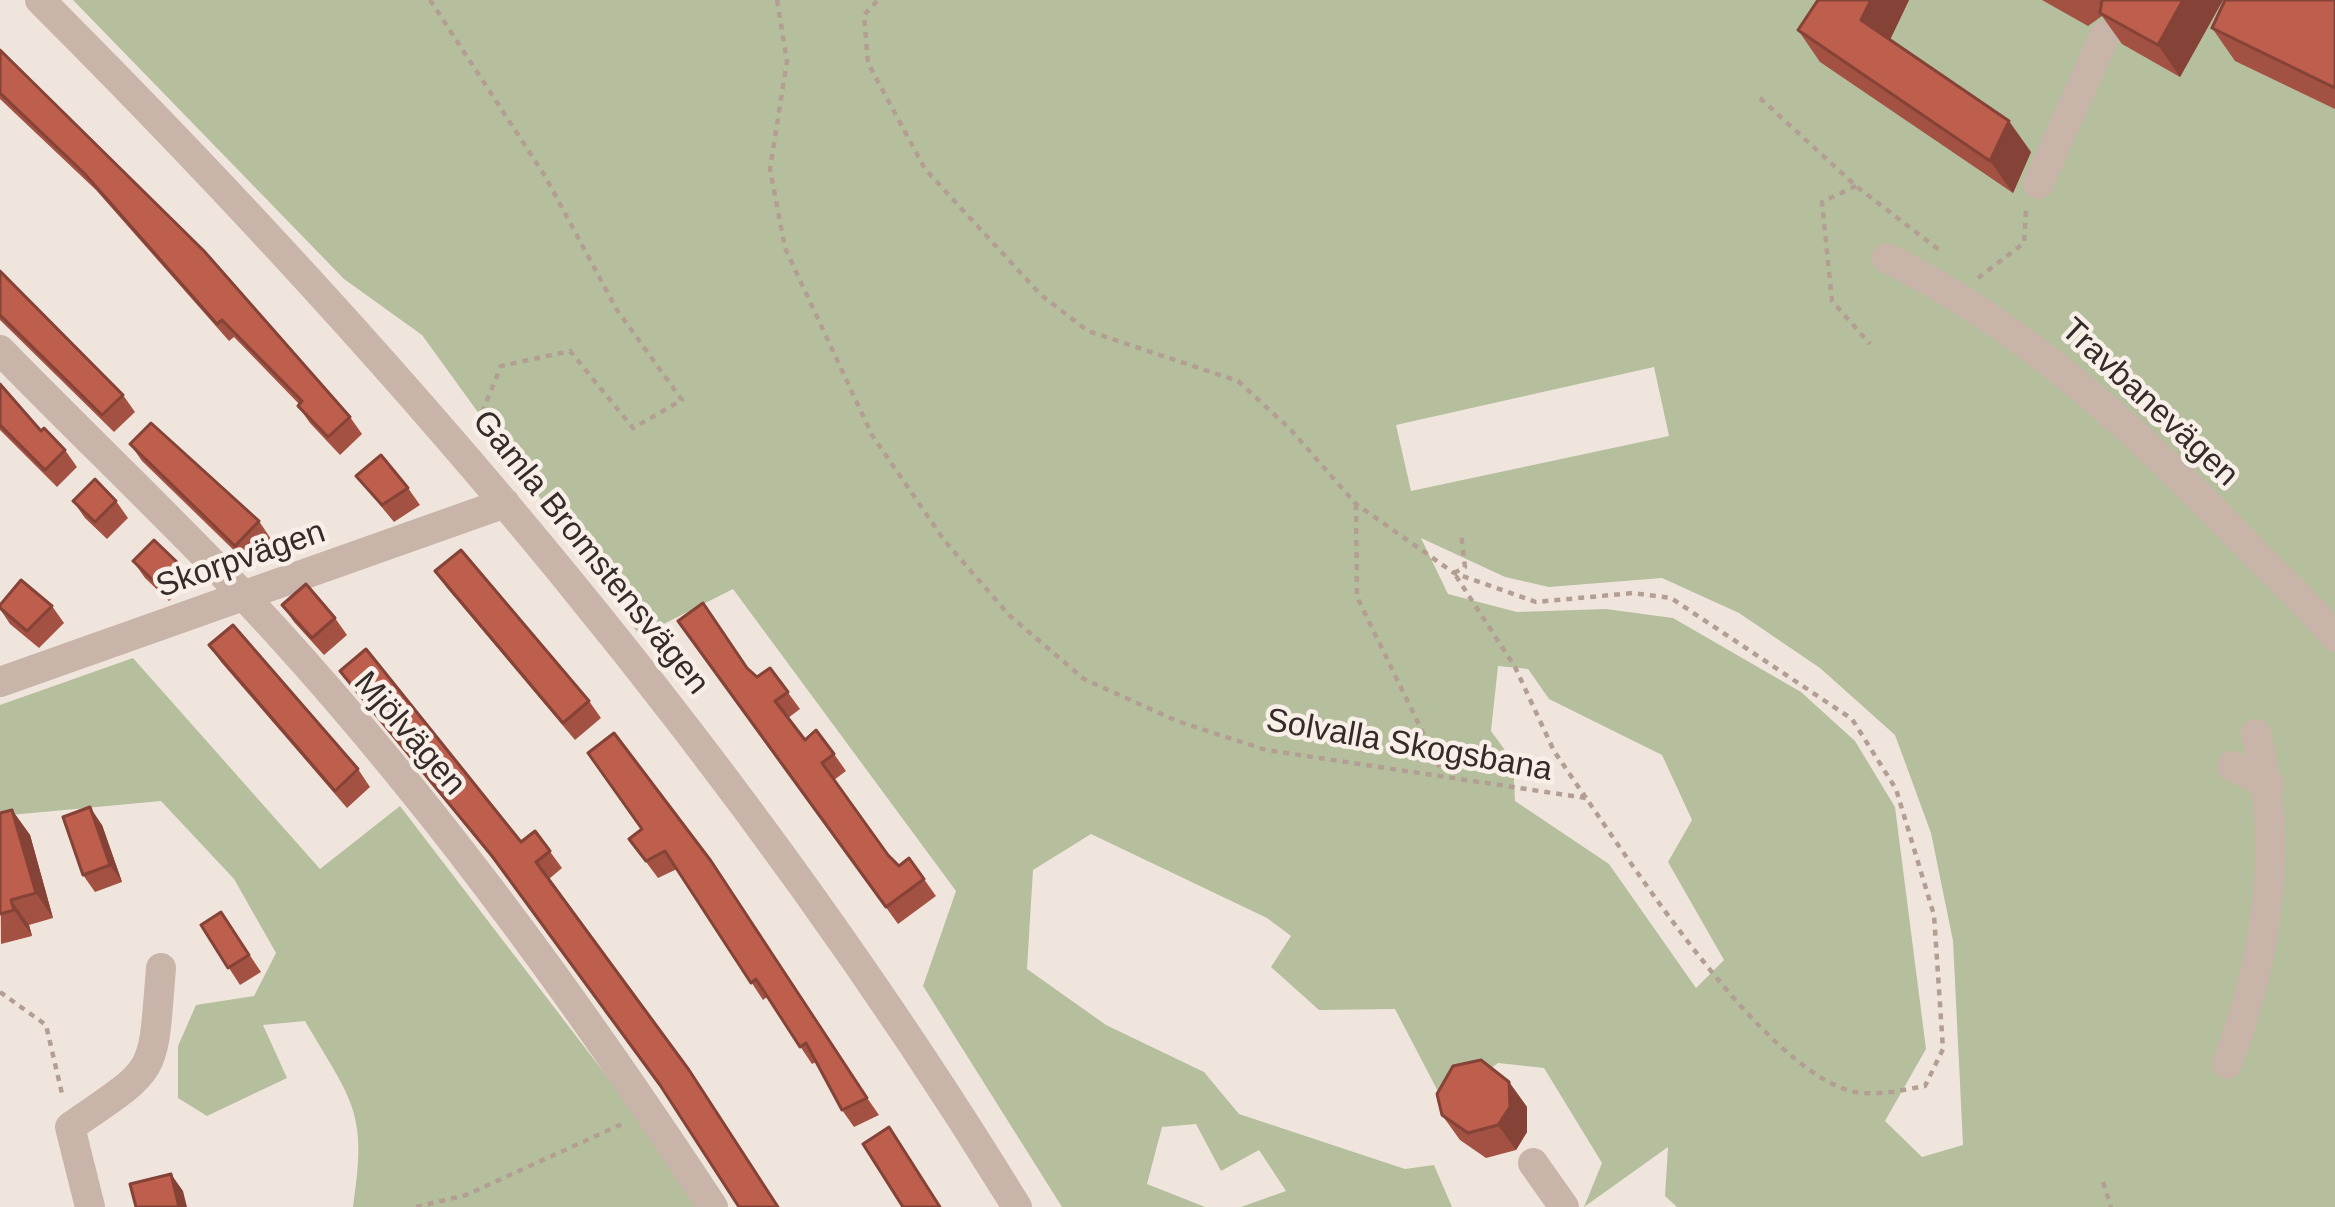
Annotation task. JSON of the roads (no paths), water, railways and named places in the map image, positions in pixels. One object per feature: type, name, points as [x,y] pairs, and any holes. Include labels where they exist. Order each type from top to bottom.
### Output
[{"type":"street","name":"Gamla Bromstensvägen","points":[[40,0],[257,218],[505,503],[669,707],[826,918],[1017,1207]]},
{"type":"street","points":[[2038,184],[2105,35]]},
{"type":"street","name":"Travbanevägen","points":[[1887,258],[1958,293],[2036,346],[2202,498],[2335,638]]},
{"type":"street","name":"Mjölvägen","points":[[0,350],[245,597],[437,821],[650,1112],[713,1207]]},
{"type":"street","name":"Skorpvägen","points":[[8,670],[245,597],[505,503]]},
{"type":"street","points":[[2227,1064],[2254,990],[2263,943],[2269,784],[2256,734]]},
{"type":"street","points":[[2232,766],[2269,784]]},
{"type":"street","points":[[90,1207],[70,1127],[145,1076],[154,1054],[161,968]]},
{"type":"street","points":[[1533,1163],[1564,1207]]}]
